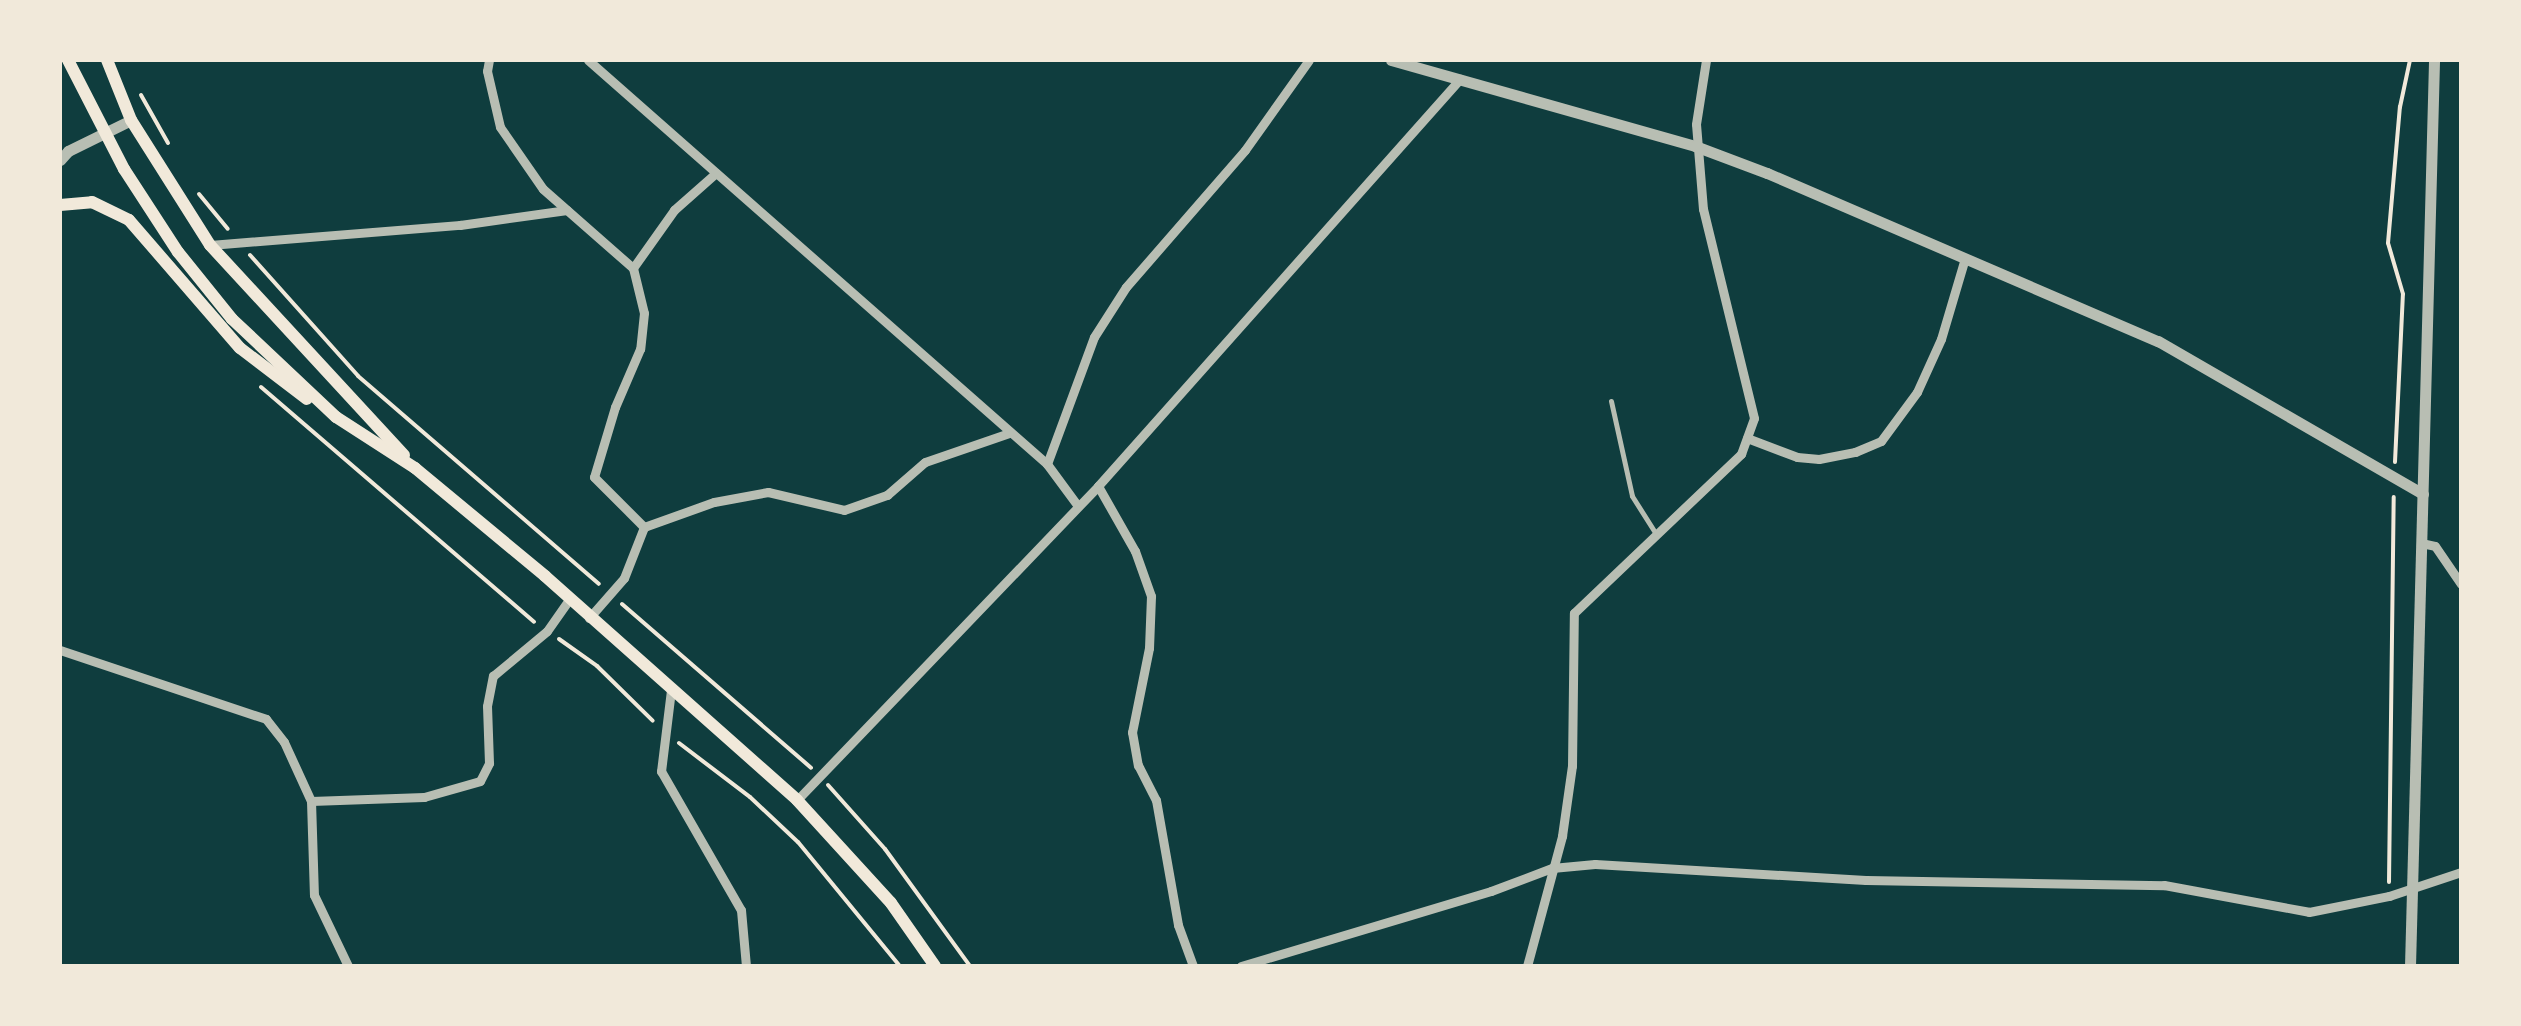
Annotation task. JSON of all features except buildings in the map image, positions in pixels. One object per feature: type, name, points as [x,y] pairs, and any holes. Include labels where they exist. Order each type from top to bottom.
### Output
[{"type":"main road","points":[[68,60],[102,132],[178,252],[232,319],[336,418]]},
{"type":"main road","points":[[107,60],[131,120],[210,245],[415,468],[797,800],[890,904],[935,966]]},
{"type":"main road","points":[[60,205],[92,202],[129,220],[240,348],[270,375],[415,468]]},
{"type":"street","points":[[488,60],[500,127],[543,190],[633,268],[644,313],[640,349],[614,407],[594,477],[644,527]]},
{"type":"street","points":[[588,60],[1047,464],[1078,506]]},
{"type":"street","points":[[1047,464],[1094,337],[1126,287],[1245,150],[1309,60]]},
{"type":"street","points":[[1392,60],[1695,146],[1965,258],[2158,341],[2422,494]]},
{"type":"street","points":[[1527,966],[1562,836],[1572,766],[1574,613],[1741,454],[1754,418],[1703,209],[1695,146],[1706,60]]},
{"type":"street","points":[[2410,966],[2434,60]]},
{"type":"street","points":[[797,800],[1098,486],[1460,79]]},
{"type":"street","points":[[60,160],[102,132],[131,120]]},
{"type":"street","points":[[633,268],[674,210],[716,173]]},
{"type":"street","points":[[210,245],[460,225],[567,210]]},
{"type":"street","points":[[1747,438],[1797,456],[1819,459],[1855,452],[1881,441],[1917,392],[1941,340],[1965,258]]},
{"type":"street","points":[[589,618],[624,578],[644,527],[714,502],[768,492],[844,510],[888,495],[925,462],[1009,433]]},
{"type":"street","points":[[1098,486],[1136,551],[1151,596],[1150,648],[1132,732],[1138,765],[1156,800],[1178,926],[1193,966]]},
{"type":"street","points":[[2422,542],[2436,546],[2461,584]]},
{"type":"street","points":[[311,801],[424,797],[480,781],[489,763],[487,706],[493,676],[547,631],[569,599]]},
{"type":"street","points":[[60,650],[266,719],[284,742],[311,801],[314,896],[348,966]]},
{"type":"street","points":[[670,690],[662,771],[741,910],[746,966]]},
{"type":"street","points":[[1241,966],[1491,891],[1552,868],[1596,864],[1884,880],[2164,884],[2310,912],[2389,896],[2461,872]]},
{"type":"lane","points":[[1611,401],[1632,496],[1658,536]]},
{"type":"path","points":[[2389,896],[2394,479],[2403,294],[2388,243],[2400,107],[2410,60]]},
{"type":"path","points":[[134,84],[171,149]]},
{"type":"path","points":[[190,182],[358,376],[820,776],[885,849],[970,966]]},
{"type":"path","points":[[249,376],[510,605],[597,666],[666,733],[750,797],[798,842],[900,966]]}]
